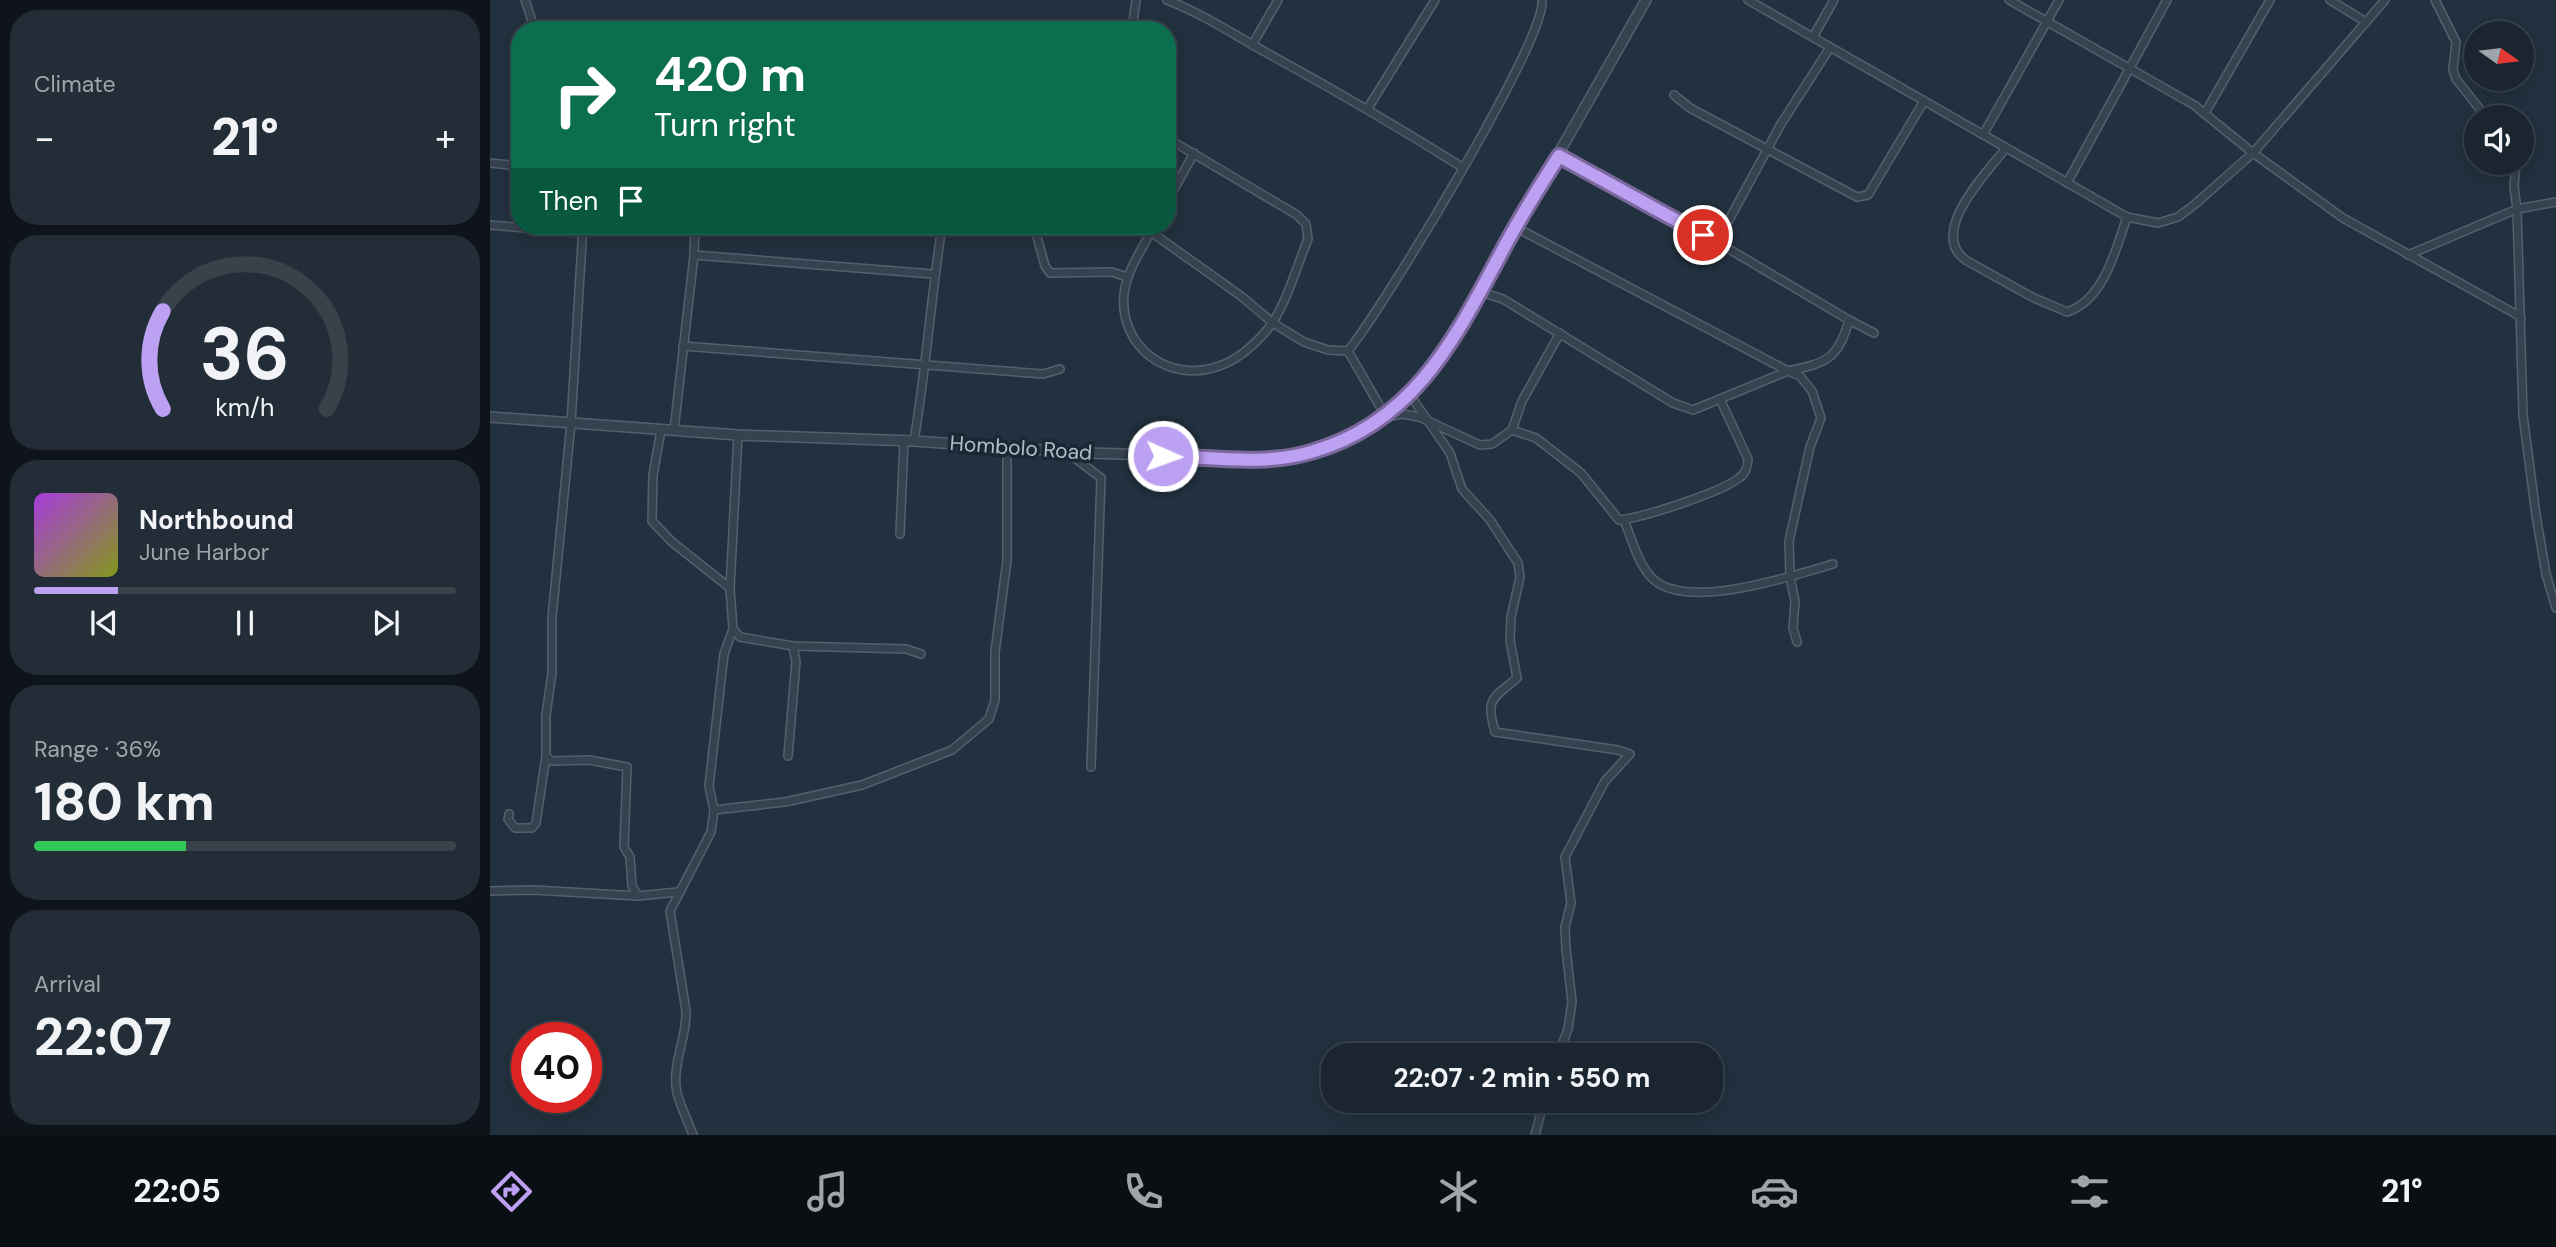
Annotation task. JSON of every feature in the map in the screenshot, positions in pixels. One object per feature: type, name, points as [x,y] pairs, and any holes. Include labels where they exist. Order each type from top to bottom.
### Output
[{"type":"street","points":[[525,0],[532,21]]},
{"type":"street","points":[[1133,21],[1136,0]]},
{"type":"street","points":[[1167,0],[1218,22],[1252,44],[1368,108],[1462,167]]},
{"type":"street","points":[[1252,44],[1278,0]]},
{"type":"street","points":[[1368,108],[1435,0]]},
{"type":"street","points":[[1348,351],[1388,296],[1462,167],[1536,28],[1542,0]]},
{"type":"street","name":"Hombolo Road","points":[[490,416],[738,435],[909,441],[1088,453],[1258,458],[1312,452],[1353,435],[1386,417],[1427,377],[1480,292],[1646,0]]},
{"type":"street","points":[[1748,0],[1829,49],[2127,216],[2158,223],[2178,217],[2253,153],[2385,0]]},
{"type":"street","points":[[1813,37],[1835,0]]},
{"type":"street","points":[[2009,0],[2205,113],[2253,153],[2343,218],[2521,317]]},
{"type":"street","points":[[1983,135],[2059,0]]},
{"type":"street","points":[[2067,183],[2167,0]]},
{"type":"street","points":[[2205,113],[2270,0]]},
{"type":"street","points":[[2330,0],[2366,22]]},
{"type":"street","points":[[2435,0],[2456,42],[2453,71],[2456,79],[2477,105]]},
{"type":"street","points":[[1717,242],[1811,72],[1829,49]]},
{"type":"street","points":[[1674,95],[1690,108],[1852,197],[1868,195],[1924,101]]},
{"type":"street","points":[[1149,235],[1127,277],[1125,310],[1132,336],[1146,354],[1169,368],[1183,372],[1219,366],[1251,346],[1273,323],[1308,239],[1306,224],[1297,215],[1176,143]]},
{"type":"street","points":[[2006,148],[1967,199],[1956,220],[1955,248],[1969,262],[2032,297],[2067,312],[2087,301],[2099,284],[2127,216]]},
{"type":"street","points":[[1176,186],[1194,153]]},
{"type":"street","points":[[1559,156],[1874,332]]},
{"type":"street","points":[[490,163],[511,165]]},
{"type":"street","points":[[2515,175],[2523,415],[2536,515],[2548,582],[2556,608]]},
{"type":"street","points":[[2408,255],[2517,209],[2556,202]]},
{"type":"street","points":[[490,225],[511,226]]},
{"type":"street","points":[[1515,227],[1800,376],[1812,391],[1821,418],[1810,447],[1792,528],[1790,577],[1795,601],[1793,628],[1797,642]]},
{"type":"street","points":[[509,814],[508,819],[515,828],[532,828],[536,823],[546,756],[556,565],[570,423],[583,235]]},
{"type":"street","points":[[674,430],[695,235]]},
{"type":"street","points":[[900,534],[909,441],[927,364],[933,274],[940,235]]},
{"type":"street","points":[[1036,235],[1045,266],[1050,274],[1112,272],[1127,277]]},
{"type":"street","points":[[1160,235],[1273,323],[1314,346],[1348,351]]},
{"type":"street","points":[[694,255],[933,274]]},
{"type":"street","points":[[1480,292],[1503,299],[1673,403],[1693,410],[1788,372],[1822,364],[1842,346],[1849,320]]},
{"type":"street","points":[[1348,351],[1386,417],[1403,414],[1431,422],[1480,445],[1492,444],[1512,430],[1522,401],[1560,333]]},
{"type":"street","points":[[683,346],[1043,374],[1060,369]]},
{"type":"street","points":[[1410,395],[1450,453],[1462,489],[1490,520],[1518,563],[1520,577],[1511,617],[1510,641],[1517,678],[1493,695],[1490,705],[1495,732],[1630,754],[1605,781],[1565,857],[1571,903],[1565,927],[1572,1002],[1568,1029],[1563,1043]]},
{"type":"street","points":[[1512,430],[1536,438],[1581,473],[1601,495],[1608,510],[1619,520],[1624,520],[1663,510],[1739,478],[1748,466],[1748,459],[1720,399]]},
{"type":"street","points":[[661,430],[653,475],[652,521],[672,542],[730,588]]},
{"type":"street","points":[[693,1135],[677,1084],[679,1054],[687,1027],[670,911],[678,892],[705,848],[714,810],[709,786],[724,654],[733,629],[730,588],[738,435]]},
{"type":"street","points":[[714,810],[785,802],[862,785],[952,750],[989,719],[995,700],[995,652],[1007,559],[1007,447]]},
{"type":"street","points":[[1066,452],[1101,478],[1091,766]]},
{"type":"street","points":[[1624,520],[1648,573],[1665,588],[1706,591],[1790,577],[1833,564]]},
{"type":"street","points":[[733,629],[740,637],[793,646],[906,649],[921,654]]},
{"type":"street","points":[[788,756],[796,662],[793,646]]},
{"type":"street","points":[[546,756],[552,761],[589,760],[627,767],[624,846],[630,857],[632,886],[638,897]]},
{"type":"street","points":[[490,891],[534,890],[638,897],[678,892]]},
{"type":"street","points":[[1535,1135],[1541,1113]]},
{"type":"route","points":[[1163,456],[1258,458],[1296,455],[1312,452],[1353,435],[1386,417],[1427,377],[1458,331],[1515,227],[1559,156],[1604,178],[1703,235]]}]
